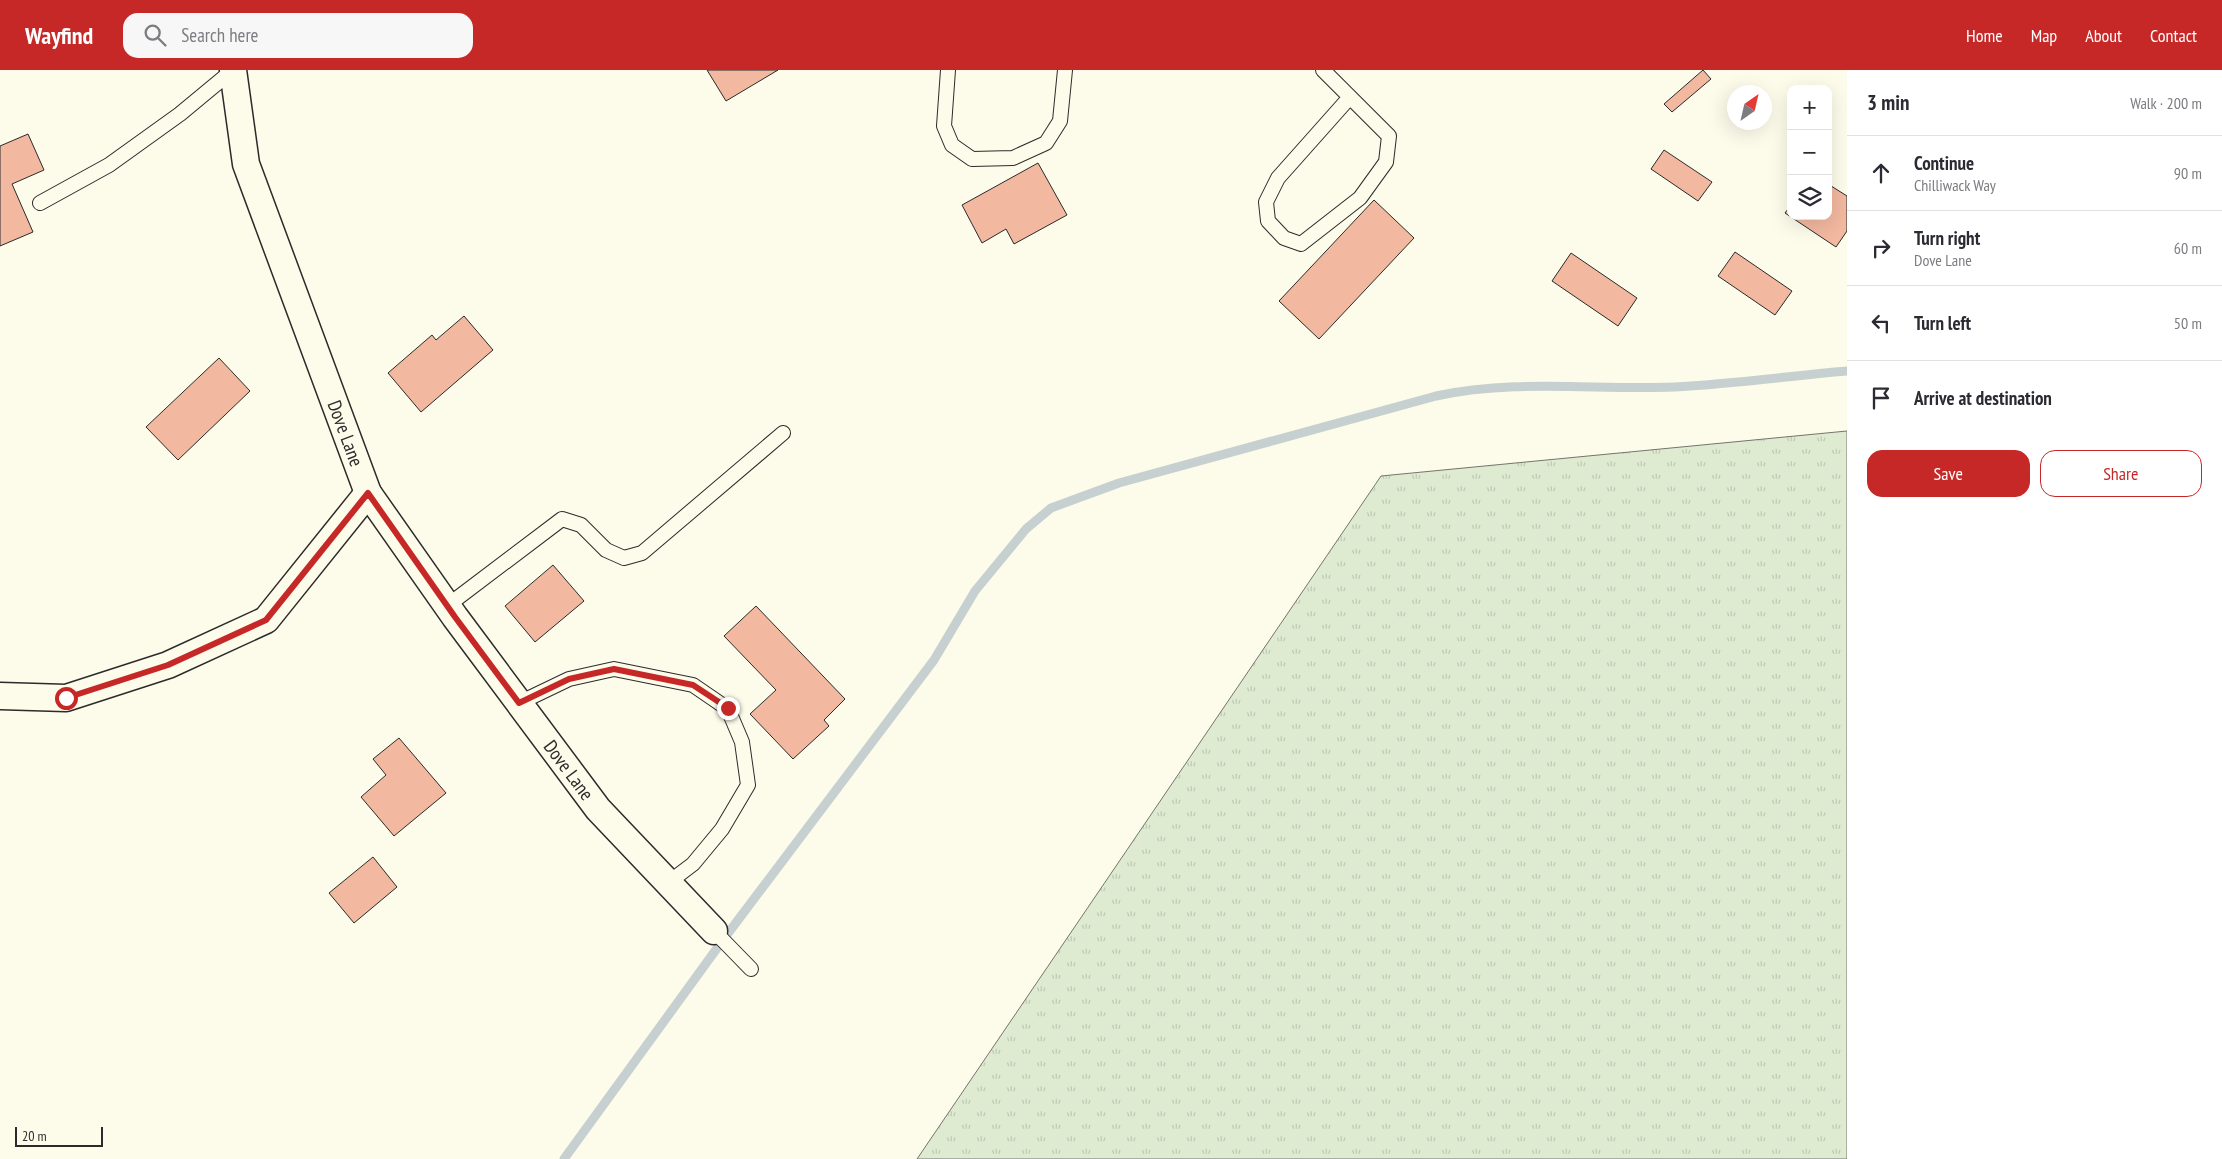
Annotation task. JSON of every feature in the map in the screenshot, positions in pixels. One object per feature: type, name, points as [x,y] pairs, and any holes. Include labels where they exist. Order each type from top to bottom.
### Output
[{"type":"street","name":"Dove Lane","points":[[233,70],[246,164],[368,493],[447,606],[598,809],[714,931]]},
{"type":"street","points":[[0,696],[66,698],[168,665],[266,620],[368,493]]},
{"type":"lane","points":[[40,203],[110,165],[180,114],[233,70]]},
{"type":"lane","points":[[948,70],[944,126],[952,145],[972,159],[1013,158],[1046,143],[1060,121],[1065,70]]},
{"type":"lane","points":[[1323,70],[1350,97],[1389,136],[1386,162],[1360,198],[1301,244],[1284,238],[1268,221],[1266,202],[1278,178],[1350,97]]},
{"type":"lane","points":[[447,606],[562,519],[581,525],[606,550],[624,558],[642,553],[783,433]]},
{"type":"lane","points":[[519,703],[569,679],[614,669],[693,685],[728,708],[742,742],[748,785],[722,829],[693,864],[668,882]]},
{"type":"lane","points":[[714,931],[751,969]]},
{"type":"green space","points":[[1847,431],[1847,1159],[917,1159],[1381,476]]},
{"type":"building","points":[[707,70],[778,70],[726,101]]},
{"type":"building","points":[[1703,70],[1711,79],[1672,112],[1664,104]]},
{"type":"building","points":[[28,134],[44,170],[12,184],[33,232],[0,246],[0,146]]},
{"type":"building","points":[[1664,150],[1712,182],[1698,201],[1651,169]]},
{"type":"building","points":[[1038,163],[1067,215],[1014,244],[1006,229],[982,243],[962,205]]},
{"type":"building","points":[[1832,187],[1847,196],[1847,231],[1836,247],[1796,220],[1832,220]]},
{"type":"building","points":[[1374,200],[1414,238],[1319,339],[1279,301]]},
{"type":"building","points":[[1735,252],[1792,291],[1775,315],[1718,276]]},
{"type":"building","points":[[1571,253],[1637,298],[1618,326],[1552,281]]},
{"type":"building","points":[[464,316],[493,350],[421,412],[388,373],[432,335],[436,340]]},
{"type":"building","points":[[219,358],[250,391],[178,460],[146,427]]},
{"type":"building","points":[[553,565],[584,601],[535,642],[505,606]]},
{"type":"building","points":[[756,606],[845,699],[824,720],[829,726],[793,759],[750,714],[776,690],[724,636]]},
{"type":"building","points":[[399,738],[446,793],[394,836],[361,797],[386,775],[373,759]]},
{"type":"building","points":[[373,857],[397,887],[354,923],[329,893]]},
{"type":"waterway","points":[[564,1159],[723,940],[934,660],[975,591],[1026,529],[1051,508],[1119,483],[1436,396],[1465,391],[1524,386],[1674,387],[1847,371]]},
{"type":"route","points":[[66,698],[168,665],[266,620],[368,493],[455,617],[519,703],[569,679],[614,669],[693,685],[728,708]]}]
